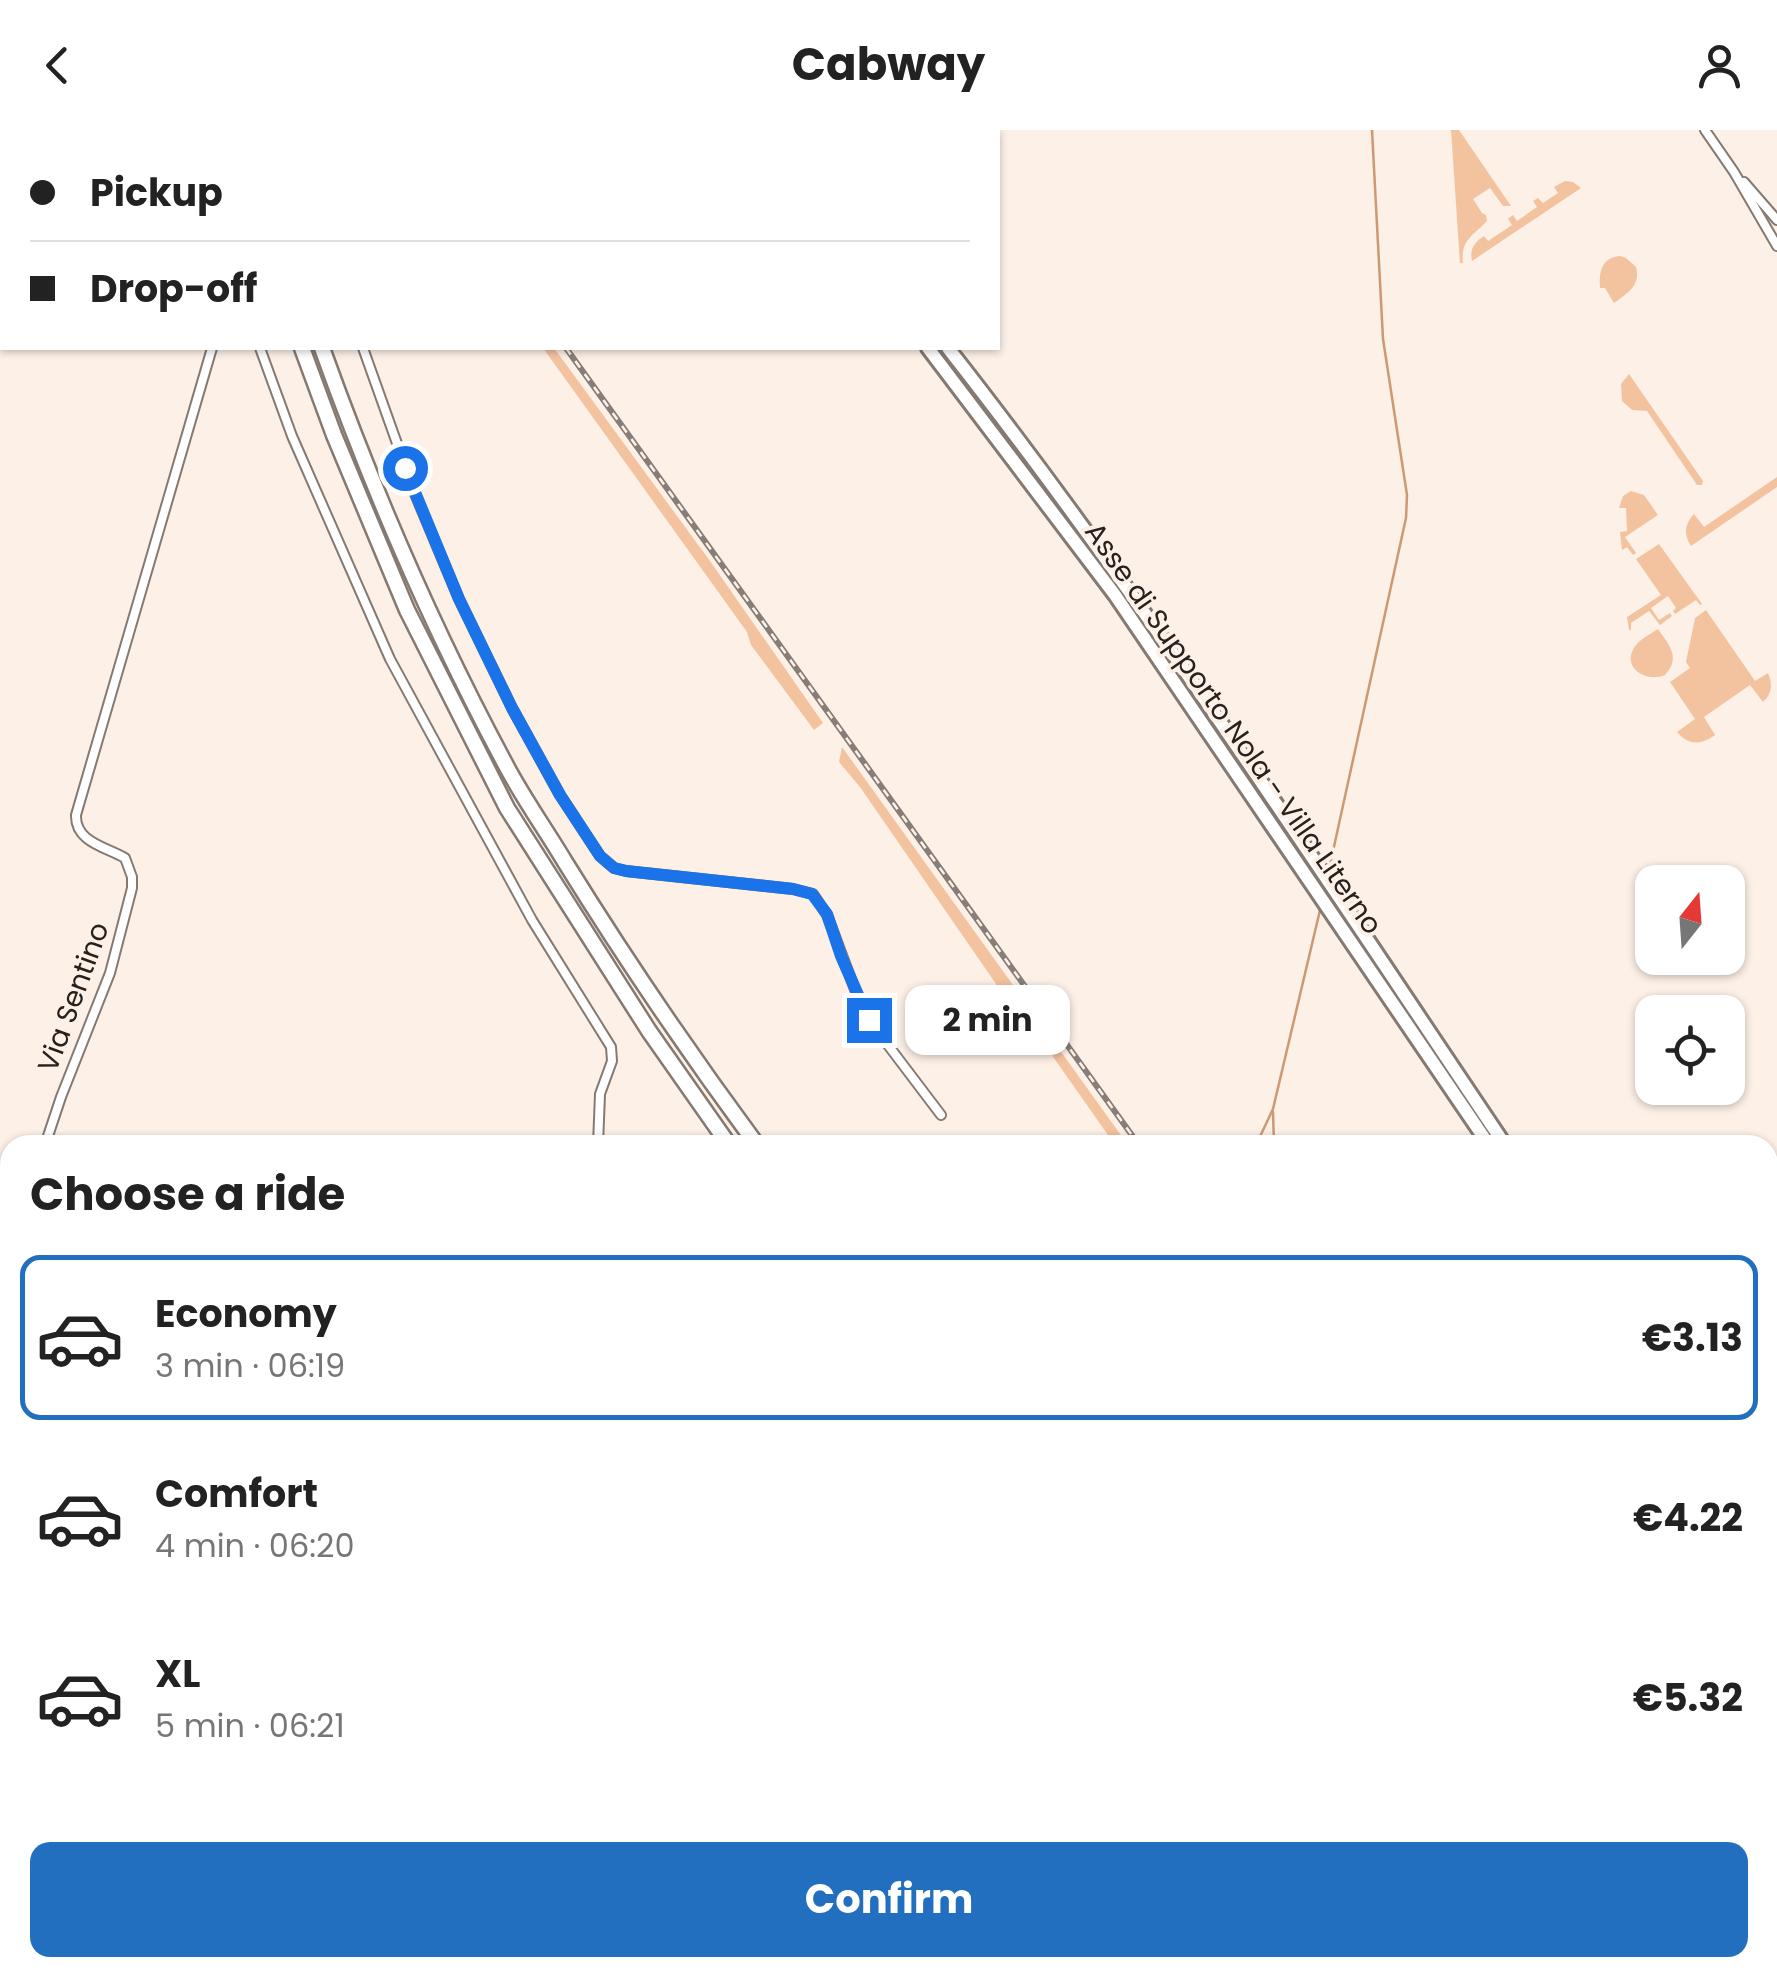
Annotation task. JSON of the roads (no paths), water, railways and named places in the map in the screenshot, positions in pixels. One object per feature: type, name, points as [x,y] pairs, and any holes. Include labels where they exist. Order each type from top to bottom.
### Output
[{"type":"highway","points":[[303,350],[407,610],[507,808],[648,1031],[722,1135]]},
{"type":"highway","points":[[323,350],[352,430],[424,599],[510,773],[621,953],[749,1135]]},
{"type":"highway","name":"Asse di Supporto Nola - Villa Literno","points":[[930,350],[1116,595],[1483,1135]]},
{"type":"highway","name":"Asse di Supporto Nola - Villa Literno","points":[[950,350],[1010,426],[1127,589],[1497,1135]]},
{"type":"highway","points":[[1442,1075],[1475,1135]]},
{"type":"street","points":[[1705,130],[1777,246]]},
{"type":"street","points":[[1734,172],[1777,220]]},
{"type":"street","name":"Via Sentino","points":[[47,1135],[97,1010],[132,888],[128,862],[87,839],[78,829],[76,815],[211,350]]},
{"type":"street","points":[[261,350],[292,436],[390,660],[532,920],[611,1048],[612,1061],[600,1094],[598,1135]]},
{"type":"street","points":[[364,350],[415,494],[459,599],[512,708],[560,795],[600,856],[614,868],[626,871],[812,894],[827,914],[869,1020],[942,1116]]},
{"type":"waterway","points":[[1328,874],[1406,518],[1407,495],[1383,339],[1372,130]]},
{"type":"waterway","points":[[1261,1135],[1273,1109],[1321,906]]},
{"type":"waterway","points":[[1273,1112],[1274,1135]]},
{"type":"railway","points":[[567,350],[1132,1135]]}]
